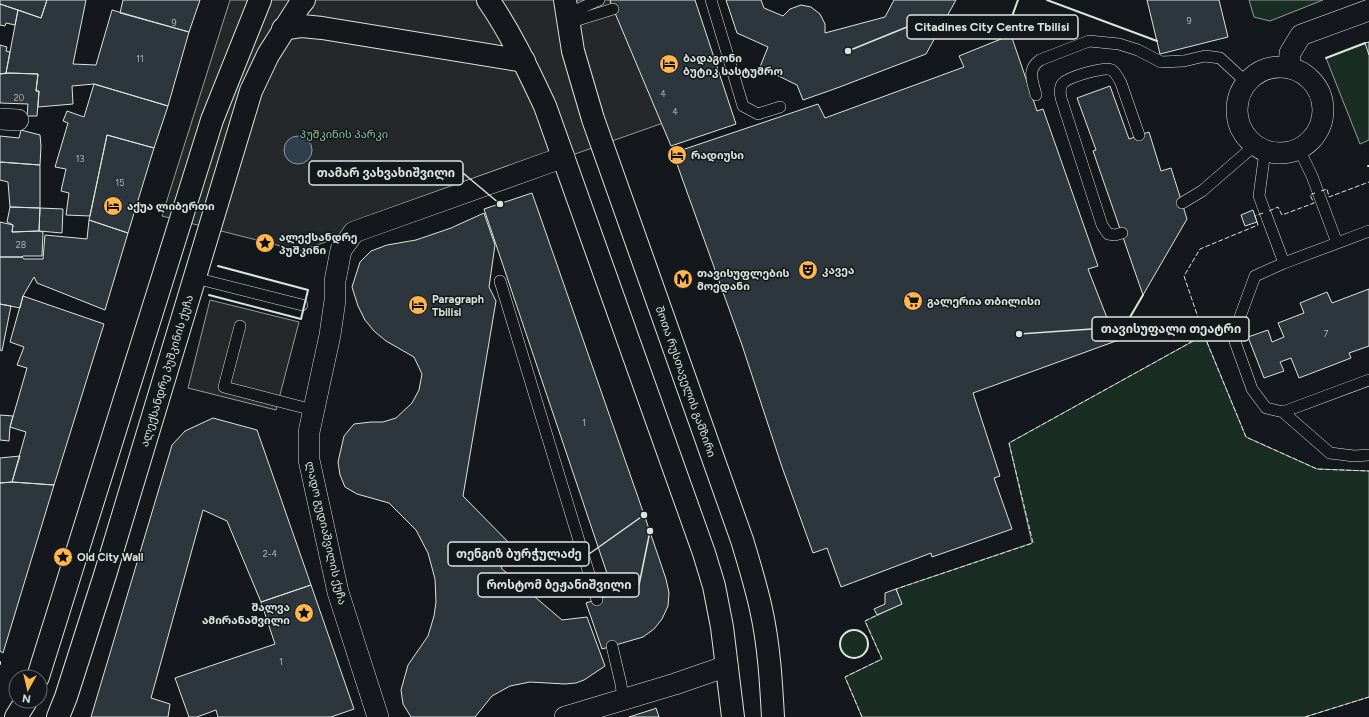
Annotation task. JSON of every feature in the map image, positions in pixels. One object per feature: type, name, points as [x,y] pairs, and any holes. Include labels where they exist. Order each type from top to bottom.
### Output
[{"type":"main road","points":[[41,669],[212,120],[260,0]]},
{"type":"main road","points":[[284,29],[304,0]]},
{"type":"main road","points":[[488,0],[501,9],[545,106],[704,553],[714,586],[722,627],[733,717]]},
{"type":"main road","name":"შოთა რუსთაველის გამზირი","points":[[566,9],[573,51],[593,119],[742,540],[753,576],[761,610],[768,652],[773,717]]},
{"type":"main road","points":[[284,29],[302,26],[322,28],[524,61]]},
{"type":"main road","name":"ალექსანდრე პუშკინის ქუჩა","points":[[58,717],[105,575],[251,91],[268,55],[284,29]]},
{"type":"street","points":[[1289,68],[1290,53],[1300,35],[1369,10]]},
{"type":"street","points":[[1277,67],[1289,68],[1310,78],[1322,99],[1324,110],[1322,122],[1317,133],[1310,142],[1300,149],[1288,153],[1276,154],[1260,148],[1246,138],[1240,128],[1236,116],[1236,104],[1240,92],[1246,82],[1255,74],[1265,69],[1277,67]]},
{"type":"street","name":"ლადო გუდიაშვილის ქუჩა","points":[[378,717],[338,592],[309,460],[309,432],[330,335],[335,300],[335,281],[341,250],[354,232],[564,157]]},
{"type":"street","points":[[565,717],[674,684],[727,666]]},
{"type":"lane","points":[[566,9],[599,0]]},
{"type":"lane","points":[[711,0],[743,106],[758,114],[780,106]]},
{"type":"lane","points":[[566,9],[613,9]]},
{"type":"lane","points":[[1036,95],[1031,72],[1033,65],[1040,60],[1089,41],[1119,44],[1138,50],[1161,62],[1184,61],[1205,56],[1220,58],[1246,82]]},
{"type":"lane","points":[[1122,233],[1115,235],[1108,234],[1102,225],[1061,98],[1060,89],[1062,83],[1104,68],[1112,70],[1121,83],[1139,135]]},
{"type":"lane","points":[[1182,204],[1260,148]]},
{"type":"lane","points":[[1260,148],[1259,196],[1284,263]]},
{"type":"lane","points":[[1300,149],[1312,176],[1337,243]]},
{"type":"lane","points":[[1369,231],[1284,263],[1255,276],[1233,336],[1252,389],[1266,408],[1283,412],[1330,453],[1354,456],[1369,455]]},
{"type":"lane","points":[[194,278],[302,305]]},
{"type":"lane","points":[[500,281],[597,600]]},
{"type":"lane","points":[[240,326],[224,387],[313,410]]},
{"type":"lane","points":[[1283,412],[1369,380]]},
{"type":"lane","points":[[612,646],[622,684],[623,700]]},
{"type":"green space","points":[[1249,0],[1323,0],[1270,21],[1254,17]]},
{"type":"green space","points":[[1369,42],[1369,140],[1360,144],[1326,58]]},
{"type":"green space","points":[[1204,335],[1246,437],[1317,469],[1369,471],[1369,697],[1305,717],[862,717],[845,677],[882,659],[865,621],[902,604],[896,589],[1032,543],[1009,443]]},
{"type":"green space","points":[[854,630],[864,634],[868,644],[864,654],[854,658],[844,654],[840,644],[844,634]]},
{"type":"shaded area","points":[[230,0],[610,0],[663,123],[300,251],[162,216]]},
{"type":"shaded area","points":[[210,300],[299,322],[276,410],[188,388]]},
{"type":"water","points":[[298,136],[308,140],[312,150],[308,160],[298,164],[288,160],[284,150],[288,140]]},
{"type":"building","points":[[0,0],[47,0],[41,18],[0,4]]},
{"type":"building","points":[[47,0],[86,0],[73,64],[96,65],[112,10],[189,32],[168,106],[94,84],[72,86],[73,104],[38,107],[39,91],[36,91],[38,74],[6,73],[18,10],[41,18]]},
{"type":"building","points":[[123,0],[200,0],[189,32],[120,13]]},
{"type":"building","points":[[695,0],[736,124],[671,146],[610,1]]},
{"type":"building","points":[[726,0],[761,0],[764,8],[783,16],[790,9],[801,5],[811,7],[820,14],[825,24],[825,33],[885,17],[894,0],[956,0],[926,54],[803,100],[797,85],[760,67],[768,47],[737,33]]},
{"type":"building","points":[[1147,0],[1219,0],[1228,37],[1160,54]]},
{"type":"building","points":[[0,4],[18,10],[15,25],[6,23],[5,26],[0,25]]},
{"type":"building","name":"გალერია თბილისი","points":[[1011,35],[1037,111],[1043,109],[1098,266],[1088,269],[1116,341],[973,393],[1000,476],[994,478],[1012,529],[932,557],[931,553],[841,587],[827,548],[813,553],[782,467],[742,345],[673,153],[818,104],[825,118],[964,67],[959,56]]},
{"type":"building","points":[[1369,42],[1369,55],[1365,43]]},
{"type":"building","points":[[0,45],[7,47],[6,51],[10,52],[6,73],[0,74]]},
{"type":"building","points":[[0,74],[38,74],[36,91],[39,91],[37,116],[27,116],[28,104],[0,103]]},
{"type":"building","points":[[94,84],[168,106],[154,148],[107,135],[90,216],[66,215],[69,193],[61,191],[66,169],[55,167],[68,123],[63,121],[67,111],[84,117]]},
{"type":"building","points":[[1110,86],[1129,139],[1149,132],[1161,171],[1171,168],[1187,219],[1143,295],[1093,151],[1096,150],[1077,98]]},
{"type":"building","points":[[21,130],[40,135],[40,165],[0,162],[0,136],[19,138]]},
{"type":"building","points":[[107,135],[154,148],[128,233],[89,220]]},
{"type":"building","points":[[0,162],[40,165],[40,208],[10,207],[8,182],[0,180]]},
{"type":"building","points":[[532,193],[647,523],[666,579],[669,593],[668,606],[662,619],[654,629],[643,637],[602,649],[586,603],[614,594],[484,209]]},
{"type":"building","points":[[10,207],[40,208],[39,231],[12,232],[13,225],[7,222]]},
{"type":"building","points":[[40,208],[63,209],[62,233],[39,231]]},
{"type":"building","points":[[1253,210],[1257,222],[1245,226],[1241,215]]},
{"type":"building","points":[[484,213],[495,245],[489,287],[496,301],[463,496],[516,550],[501,568],[562,620],[587,617],[605,666],[584,680],[576,683],[565,684],[530,682],[510,686],[492,696],[475,717],[411,717],[403,704],[401,690],[408,665],[428,636],[434,616],[436,602],[435,579],[428,553],[416,530],[389,503],[357,494],[345,487],[340,475],[338,462],[344,436],[354,424],[383,422],[396,418],[412,403],[419,390],[422,374],[414,357],[386,341],[374,331],[365,320],[358,306],[352,287],[360,262],[371,251],[387,245],[416,240],[451,228]]},
{"type":"building","points":[[89,220],[128,233],[105,310],[37,283],[34,277],[23,296],[20,308],[0,304],[0,257],[43,259],[45,235],[87,239]]},
{"type":"building","points":[[0,222],[13,225],[12,232],[43,232],[42,256],[0,257]]},
{"type":"building","points":[[1369,289],[1369,346],[1349,353],[1351,358],[1299,378],[1291,358],[1280,362],[1284,371],[1264,378],[1248,337],[1268,330],[1272,342],[1284,337],[1278,323],[1304,313],[1300,303],[1327,292],[1332,303]]},
{"type":"building","points":[[23,296],[104,324],[54,485],[12,482],[26,432],[10,427],[27,368],[17,365],[24,347],[10,342]]},
{"type":"building","points":[[0,304],[11,306],[2,351],[0,350]]},
{"type":"building","points":[[0,415],[13,416],[10,427],[9,441],[0,440]]},
{"type":"building","points":[[213,418],[257,430],[311,585],[261,602],[227,521],[203,510],[151,698],[170,704],[168,717],[91,717],[172,445],[185,431]]},
{"type":"building","points":[[20,456],[12,482],[0,483],[0,458]]},
{"type":"building","points":[[12,482],[54,485],[3,653],[0,651],[0,483]]},
{"type":"building","points":[[311,585],[354,709],[331,717],[218,717],[216,710],[197,717],[189,717],[175,678],[275,644],[261,602]]},
{"type":"building","points":[[896,589],[902,604],[877,615],[874,609],[885,604],[885,593]]},
{"type":"building","points":[[656,708],[659,717],[629,717],[654,709]]},
{"type":"fence","points":[[1321,191],[1327,189],[1329,197],[1369,182]]},
{"type":"fence","points":[[1269,211],[1278,207],[1282,215],[1314,203],[1310,195],[1315,193]]},
{"type":"fence","points":[[1263,213],[1255,216],[1258,225],[1200,249],[1184,276],[1204,335],[1246,437],[1317,469],[1369,471]]},
{"type":"fence","points":[[897,591],[896,589],[1033,543],[1009,443],[1204,335]]},
{"type":"fence","points":[[862,717],[845,677],[882,659],[865,621],[879,614]]},
{"type":"fence","points":[[1305,717],[1369,697]]},
{"type":"wall","points":[[1004,38],[1018,0]]},
{"type":"wall","points":[[1047,0],[1157,41]]},
{"type":"wall","points":[[1326,58],[1365,43]]},
{"type":"wall","points":[[209,295],[301,319],[308,290],[218,266]]},
{"type":"wall","points":[[1116,341],[1143,295]]},
{"type":"wall","points":[[854,630],[864,634],[868,644],[864,654],[854,658],[844,654],[840,644],[844,634],[854,630]]},
{"type":"place","name":"Citadines City Centre Tbilisi","points":[[848,51]]},
{"type":"place","name":"ბადაგონი ბუტიკ სასტუმრო","points":[[669,64]]},
{"type":"place","name":"რადიუსი","points":[[677,155]]},
{"type":"place","name":"თამარ ვახვახიშვილი","points":[[500,204]]},
{"type":"place","name":"აქუა ლიბერთი","points":[[113,206]]},
{"type":"place","name":"ალექსანდრე პუშკინი","points":[[265,243]]},
{"type":"place","name":"კავეა","points":[[808,270]]},
{"type":"place","name":"თავისუფლების მოედანი","points":[[683,279]]},
{"type":"place","name":"გალერია თბილისი","points":[[913,301]]},
{"type":"place","name":"Paragraph Tbilisi","points":[[418,305]]},
{"type":"place","name":"თავისუფალი თეატრი","points":[[1019,334]]},
{"type":"place","name":"თენგიზ ბურჭულაძე","points":[[644,515]]},
{"type":"place","name":"როსტომ ბეჟანიშვილი","points":[[650,531]]},
{"type":"place","name":"Old City Wall","points":[[63,557]]},
{"type":"place","name":"შალვა ამირანაშვილი","points":[[304,613]]},
{"type":"park label","name":"პუშკინის პარკი","points":[[344,134]]}]
